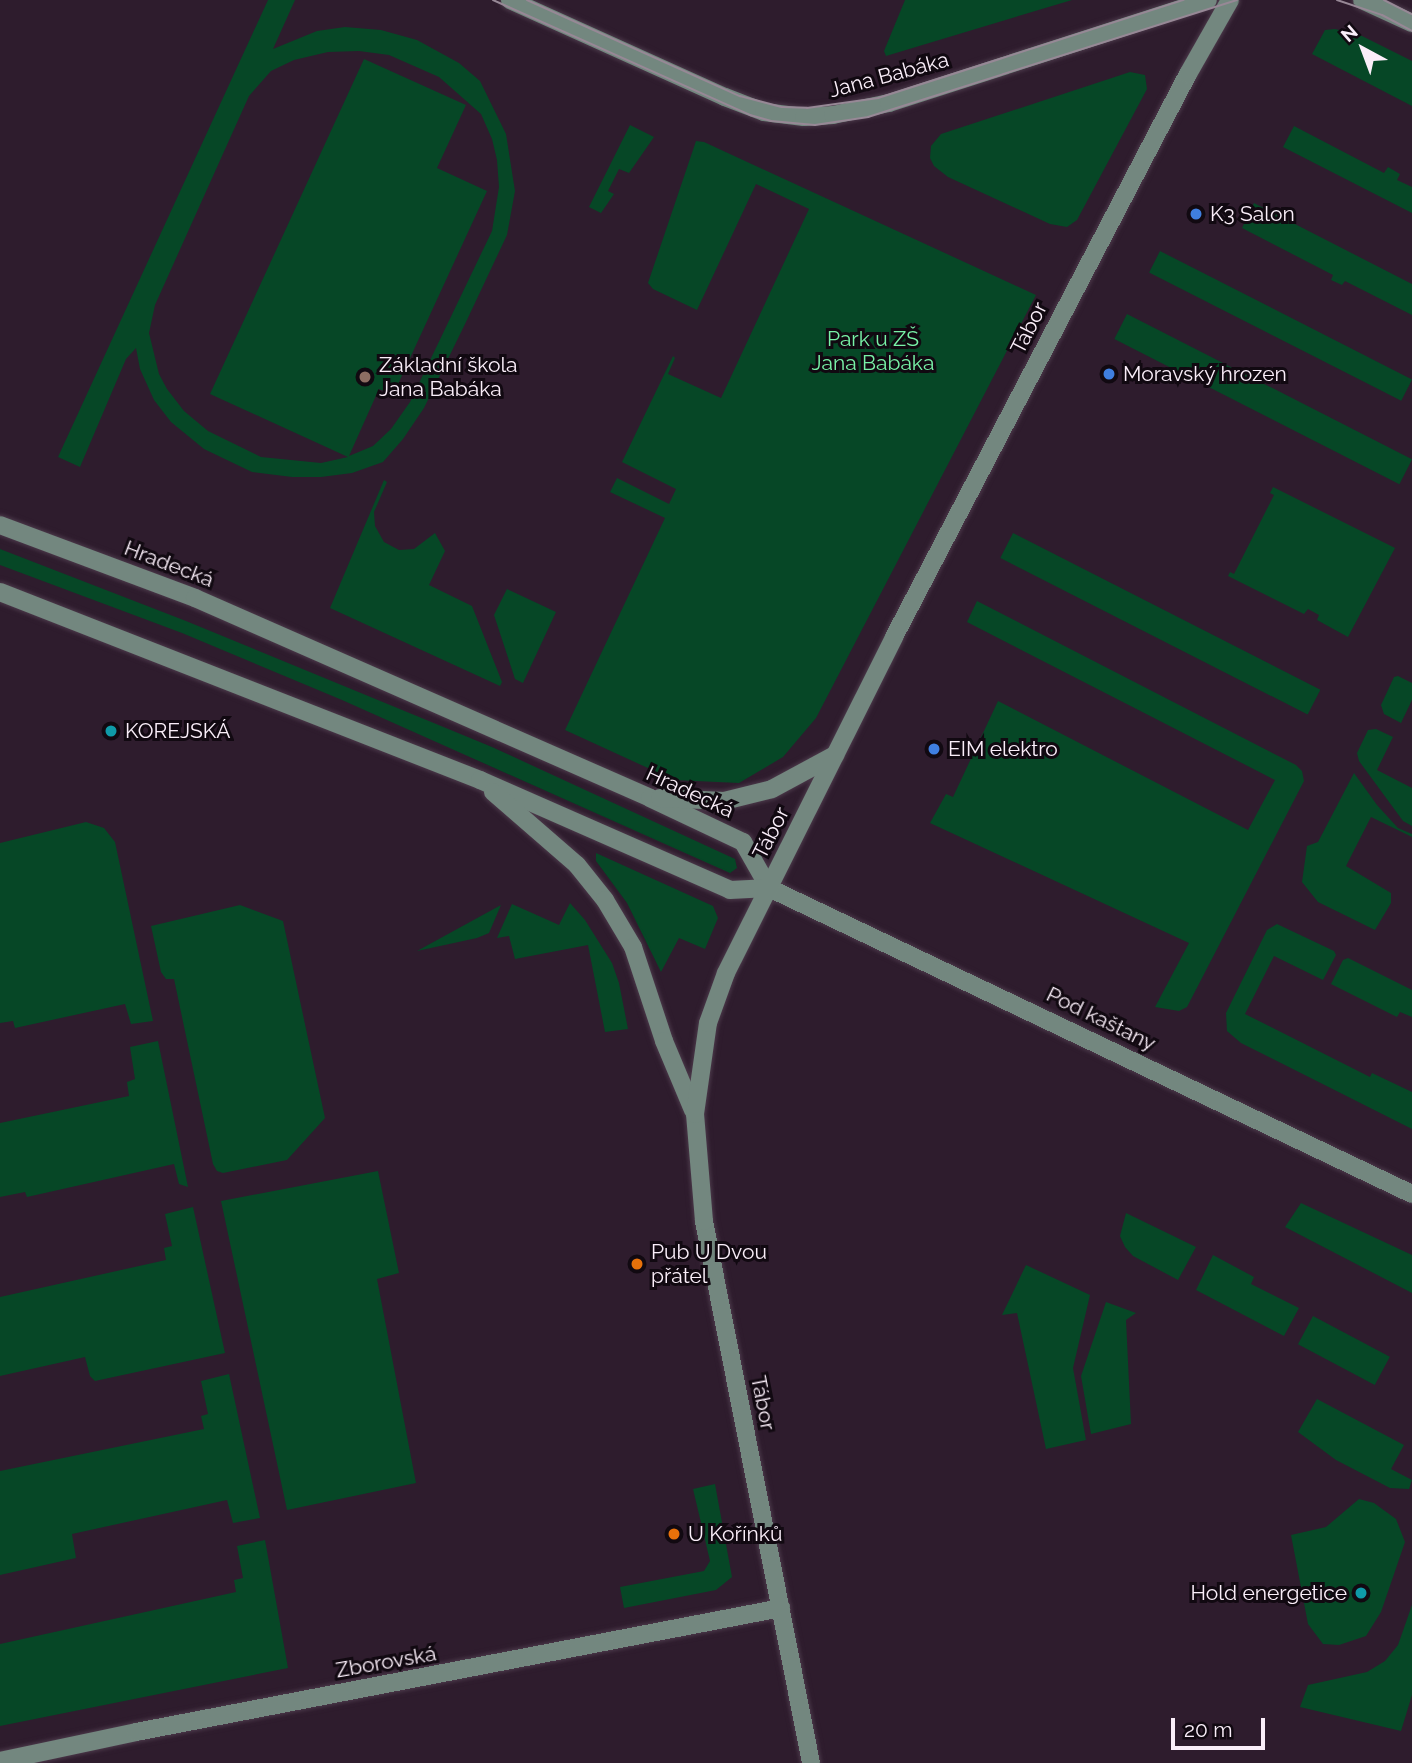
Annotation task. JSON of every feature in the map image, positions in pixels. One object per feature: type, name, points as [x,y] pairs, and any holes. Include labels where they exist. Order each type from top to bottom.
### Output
[{"type":"street","name":"Jana Babáka","points":[[510,0],[725,97],[764,112],[804,117],[848,113],[889,103],[1208,0]]},
{"type":"street","name":"Tábor","points":[[811,1763],[704,1221],[695,1114],[699,1068],[717,997],[835,755],[1188,74],[1230,0]]},
{"type":"street","points":[[1362,0],[1412,23]]},
{"type":"street","name":"Hradecká","points":[[0,525],[195,598],[650,798],[743,842],[769,888]]},
{"type":"street","points":[[0,592],[480,780],[730,890],[769,888]]},
{"type":"street","points":[[650,798],[724,801],[772,789],[835,755]]},
{"type":"street","points":[[480,780],[577,865],[605,900],[634,947],[664,1041],[695,1114]]},
{"type":"street","name":"Pod kaštany","points":[[769,888],[1412,1194]]},
{"type":"street","name":"Zborovská","points":[[0,1761],[136,1732],[780,1608]]},
{"type":"green space","points":[[268,0],[295,0],[273,49],[317,31],[345,27],[381,30],[417,40],[459,63],[480,81],[506,134],[515,191],[507,235],[424,408],[383,462],[352,473],[321,477],[252,472],[204,449],[171,422],[154,400],[140,369],[136,348],[126,359],[80,467],[58,457]],"holes":[[[359,51],[389,55],[439,77],[481,114],[492,139],[497,160],[499,187],[492,231],[410,402],[391,429],[373,446],[349,456],[379,389],[393,395],[487,191],[437,168],[466,105],[364,59],[210,394],[348,457],[321,463],[261,457],[208,431],[184,411],[167,389],[159,374],[149,333],[155,305],[249,96],[271,71],[294,60],[328,52]]]},
{"type":"green space","points":[[905,0],[1072,0],[886,56],[884,51]]},
{"type":"green space","points":[[1335,29],[1360,35],[1412,61],[1412,106],[1312,54],[1325,30]]},
{"type":"green space","points":[[1130,72],[1145,75],[1147,89],[1077,220],[1067,227],[1050,224],[948,177],[934,166],[930,158],[931,146],[941,134]]},
{"type":"green space","points":[[630,125],[654,137],[629,173],[619,169],[608,191],[614,194],[601,213],[589,207]]},
{"type":"green space","points":[[1294,126],[1384,173],[1388,167],[1400,174],[1397,180],[1412,187],[1412,213],[1283,147]]},
{"type":"green space","name":"Park u ZŠ Jana Babáka","points":[[696,141],[704,142],[1036,295],[816,718],[783,757],[739,783],[674,780],[565,730],[665,518],[610,492],[617,478],[669,504],[676,489],[622,462],[673,356],[675,358],[668,374],[721,398],[809,209],[756,184],[697,310],[653,289],[648,283]]},
{"type":"green space","points":[[1254,203],[1412,284],[1412,315],[1345,281],[1342,285],[1331,280],[1333,275],[1242,228]]},
{"type":"green space","points":[[1160,251],[1412,379],[1401,401],[1149,272]]},
{"type":"green space","points":[[1127,314],[1412,459],[1399,484],[1114,339]]},
{"type":"green space","points":[[384,480],[387,482],[374,512],[375,526],[384,542],[399,550],[414,549],[435,533],[445,551],[429,585],[472,606],[502,682],[500,686],[330,608]]},
{"type":"green space","points":[[1273,487],[1395,548],[1348,637],[1317,620],[1319,615],[1308,609],[1304,614],[1228,576],[1230,572],[1234,574],[1274,495],[1270,493]]},
{"type":"green space","points":[[1013,533],[1320,690],[1308,715],[1000,558]]},
{"type":"green space","points":[[0,549],[186,621],[492,747],[735,859],[737,868],[730,873],[342,700],[182,633],[0,565]]},
{"type":"green space","points":[[507,589],[556,612],[523,683],[515,679],[494,615]]},
{"type":"green space","points":[[977,601],[1296,765],[1302,771],[1304,781],[1187,1007],[1179,1011],[1155,1007],[1189,943],[930,823],[946,794],[953,797],[998,701],[1248,830],[1275,780],[967,622]]},
{"type":"green space","points":[[1398,676],[1412,683],[1412,700],[1401,723],[1384,714],[1381,705],[1394,677]]},
{"type":"green space","points":[[1376,729],[1393,737],[1377,770],[1412,788],[1412,826],[1403,821],[1359,761],[1357,753],[1368,730]]},
{"type":"green space","points":[[1354,773],[1398,828],[1412,834],[1412,837],[1371,817],[1346,866],[1391,893],[1391,903],[1375,930],[1318,902],[1302,882],[1307,846],[1318,842]]},
{"type":"green space","points":[[86,822],[104,828],[115,842],[153,1021],[131,1024],[125,1004],[15,1028],[13,1021],[0,1023],[0,843]]},
{"type":"green space","points":[[596,853],[713,906],[718,918],[705,949],[679,938],[661,972],[627,903],[596,861]]},
{"type":"green space","points":[[570,903],[585,920],[612,963],[628,1029],[605,1032],[588,945],[515,959],[509,936],[497,938],[512,904],[559,925]]},
{"type":"green space","points":[[240,905],[283,921],[325,1118],[287,1160],[223,1173],[217,1171],[213,1164],[174,979],[166,979],[161,972],[151,926]]},
{"type":"green space","points":[[501,905],[489,933],[417,951]]},
{"type":"green space","points":[[1277,924],[1334,951],[1336,955],[1323,980],[1274,956],[1245,1014],[1370,1077],[1372,1073],[1412,1092],[1412,1129],[1241,1043],[1227,1031],[1226,1013],[1267,930]]},
{"type":"green space","points":[[1348,958],[1412,990],[1412,1017],[1400,1012],[1397,1017],[1331,984],[1343,960]]},
{"type":"green space","points":[[158,1041],[188,1187],[179,1184],[174,1164],[27,1197],[25,1192],[0,1197],[0,1123],[129,1096],[127,1082],[135,1079],[130,1047]]},
{"type":"green space","points":[[378,1171],[399,1273],[377,1279],[416,1483],[287,1510],[221,1201]]},
{"type":"green space","points":[[1301,1203],[1412,1255],[1412,1293],[1285,1227]]},
{"type":"green space","points":[[193,1207],[225,1353],[95,1381],[90,1376],[85,1357],[0,1376],[0,1297],[166,1260],[164,1248],[172,1246],[165,1214]]},
{"type":"green space","points":[[1126,1213],[1196,1247],[1178,1280],[1133,1256],[1125,1247],[1120,1236]]},
{"type":"green space","points":[[1213,1255],[1254,1277],[1251,1284],[1299,1308],[1284,1336],[1196,1290]]},
{"type":"green space","points":[[1026,1265],[1090,1295],[1073,1368],[1086,1440],[1046,1449],[1017,1313],[1002,1315]]},
{"type":"green space","points":[[1106,1302],[1136,1313],[1126,1320],[1131,1424],[1091,1434],[1081,1376]]},
{"type":"green space","points":[[1313,1316],[1390,1357],[1375,1385],[1298,1344]]},
{"type":"green space","points":[[229,1374],[260,1518],[233,1523],[227,1500],[72,1534],[76,1558],[0,1575],[0,1471],[204,1429],[201,1416],[208,1414],[201,1381]]},
{"type":"green space","points":[[1317,1399],[1404,1445],[1391,1469],[1412,1480],[1409,1489],[1390,1488],[1336,1460],[1298,1432]]},
{"type":"green space","points":[[715,1484],[732,1577],[716,1590],[624,1608],[620,1587],[704,1571],[710,1561],[693,1489]]},
{"type":"green space","points":[[1359,1499],[1374,1503],[1396,1519],[1405,1542],[1381,1612],[1366,1636],[1339,1645],[1323,1644],[1308,1624],[1291,1535],[1326,1527]]},
{"type":"green space","points":[[265,1540],[288,1668],[0,1726],[0,1644],[236,1592],[234,1580],[243,1578],[237,1546]]},
{"type":"green space","points":[[1412,1605],[1412,1695],[1401,1731],[1300,1707],[1308,1685],[1367,1672],[1385,1661],[1398,1645]]},
{"type":"tram line","points":[[493,0],[750,115],[771,121],[815,125],[868,117],[1237,0]]},
{"type":"tram line","points":[[527,0],[740,96],[782,107],[807,108],[878,98],[1184,0]]},
{"type":"tram line","points":[[1337,0],[1382,15],[1412,31]]},
{"type":"tram line","points":[[1384,0],[1412,14]]},
{"type":"place","name":"K3 Salon","points":[[1196,214]]},
{"type":"place","name":"Moravský hrozen","points":[[1109,374]]},
{"type":"place","name":"Základní škola Jana Babáka","points":[[365,377]]},
{"type":"place","name":"KOREJSKÁ","points":[[111,731]]},
{"type":"place","name":"EIM elektro","points":[[934,749]]},
{"type":"place","name":"Pub U Dvou přátel","points":[[637,1264]]},
{"type":"place","name":"U Kořínků","points":[[674,1534]]},
{"type":"place","name":"Hold energetice","points":[[1361,1593]]}]
